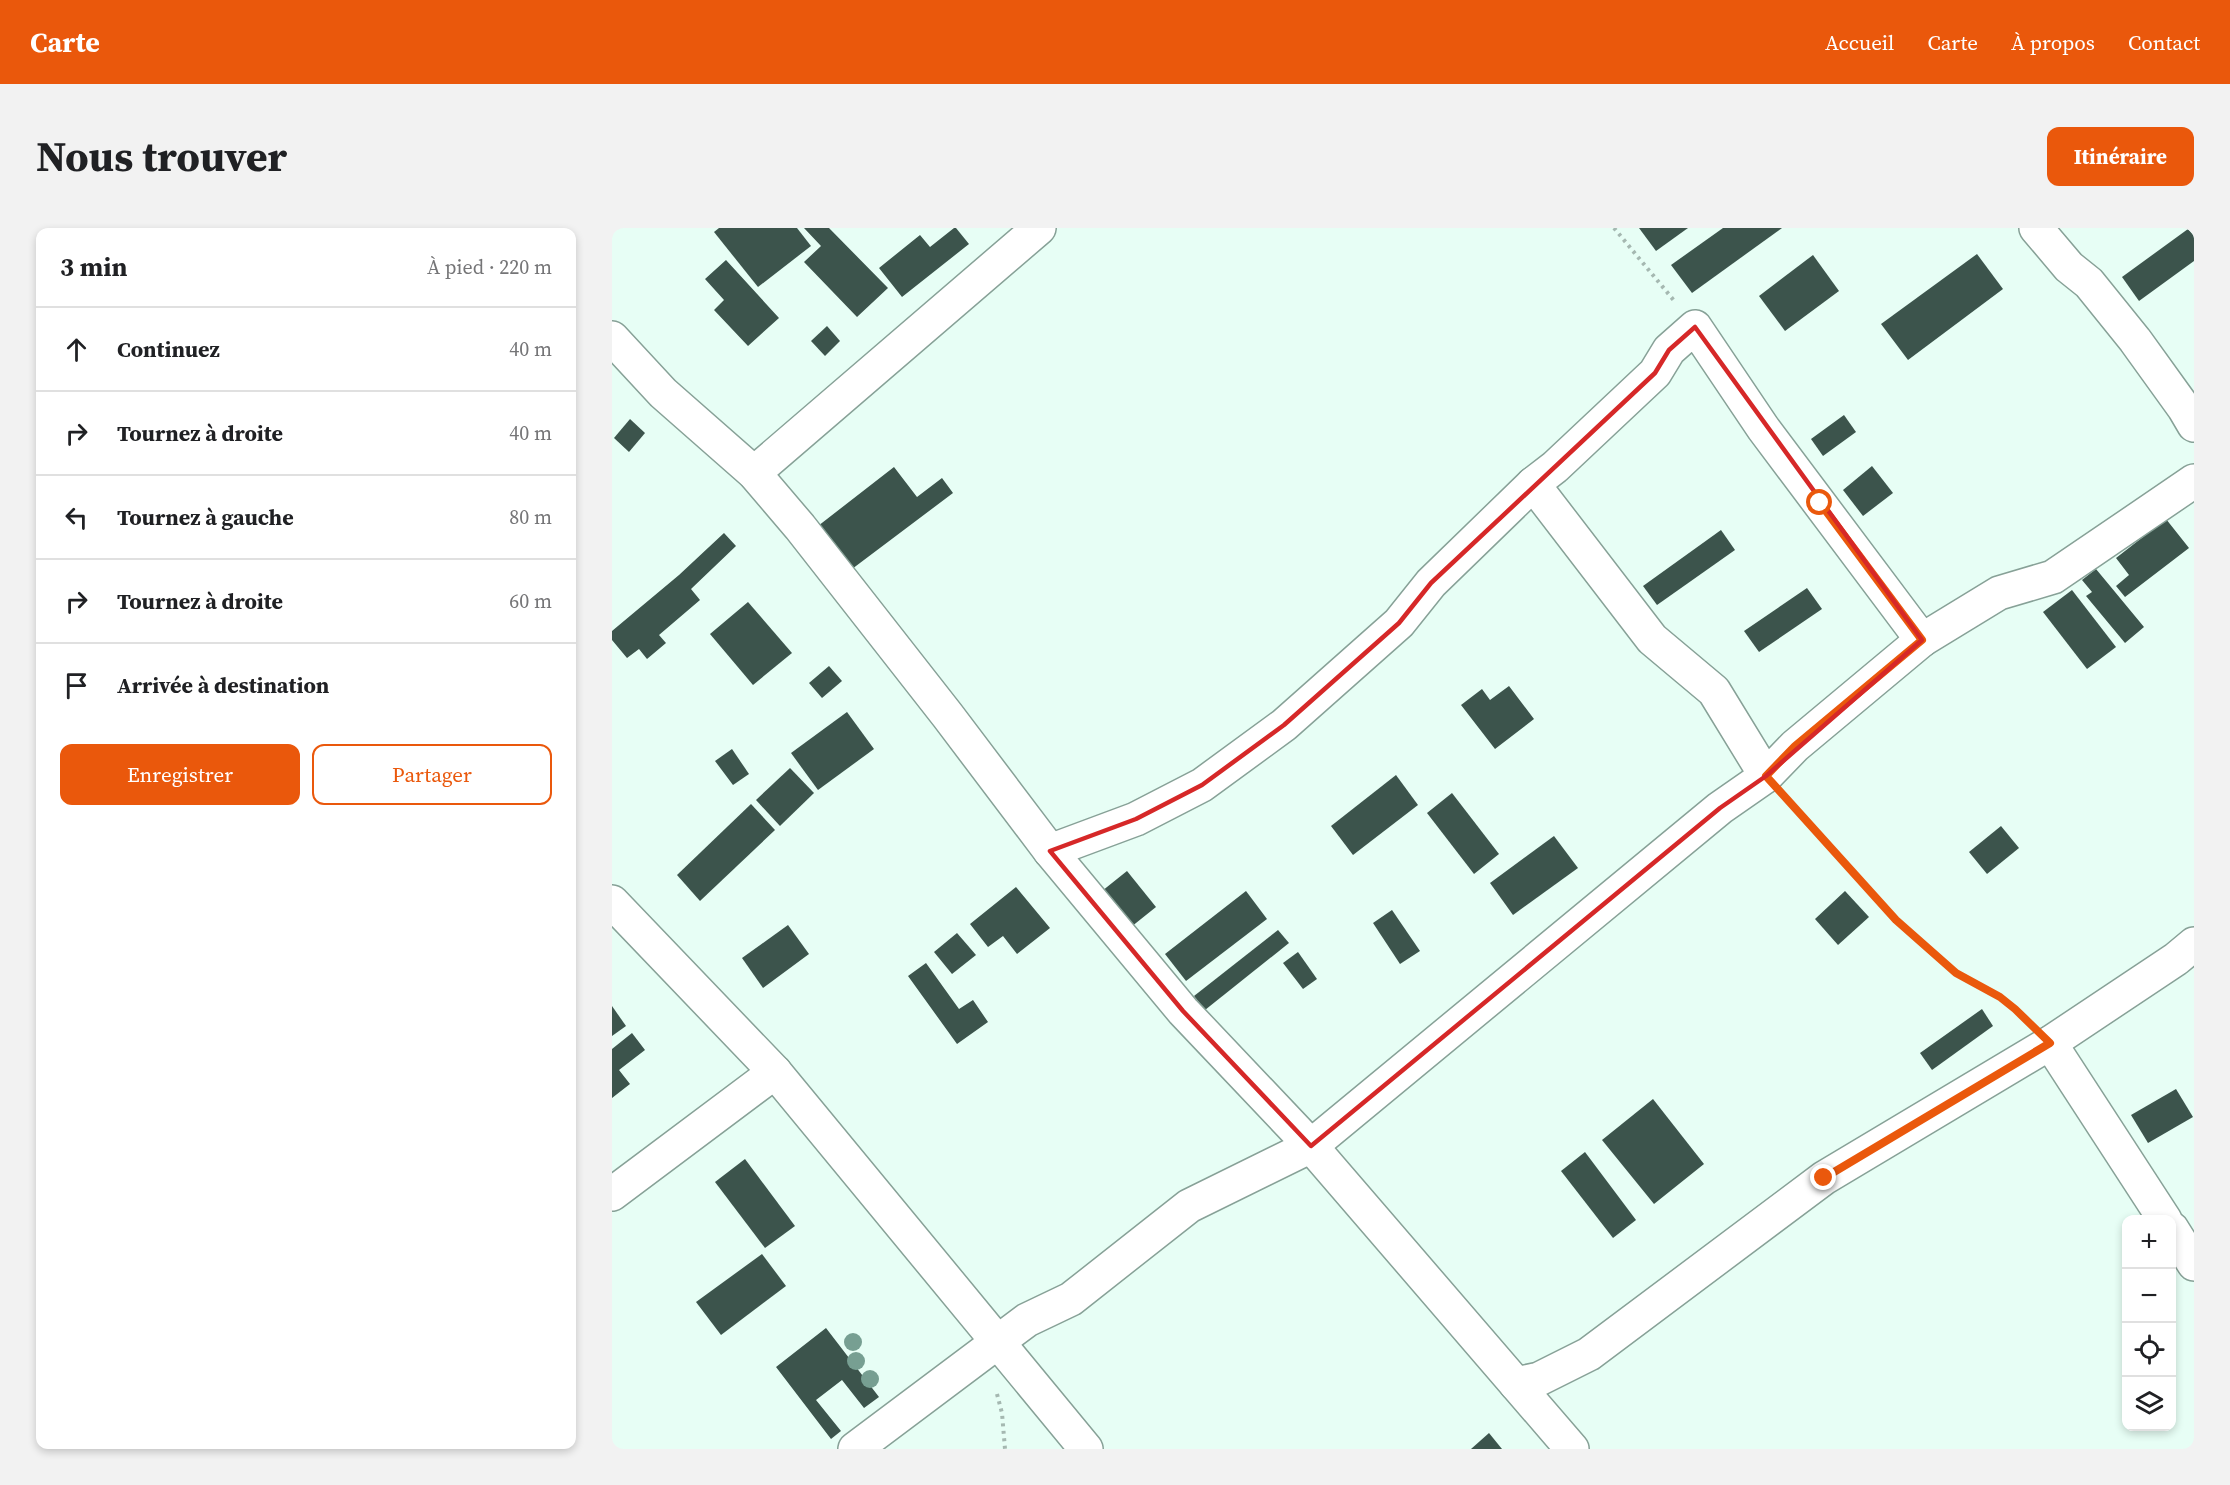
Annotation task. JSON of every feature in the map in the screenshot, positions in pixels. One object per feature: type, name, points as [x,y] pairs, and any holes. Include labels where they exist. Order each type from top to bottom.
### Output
[{"type":"street","points":[[754,473],[1039,228]]},
{"type":"street","points":[[2036,228],[2069,267],[2090,283],[2149,359],[2194,425]]},
{"type":"street","points":[[1050,850],[1136,819],[1202,785],[1284,725],[1399,623],[1431,583],[1533,484],[1555,467],[1655,373],[1670,350],[1695,327],[1763,428],[1922,640]]},
{"type":"street","points":[[612,339],[663,393],[754,473],[829,565],[1050,850],[1183,1011],[1311,1146],[1572,1449]]},
{"type":"street","points":[[855,1449],[998,1340],[1027,1320],[1071,1299],[1189,1206],[1311,1146],[1720,808],[1766,776],[1795,746],[1922,640],[1999,592],[2053,577],[2194,481]]},
{"type":"street","points":[[1533,484],[1652,639],[1714,691],[1766,776]]},
{"type":"street","points":[[612,902],[775,1072],[1086,1449]]},
{"type":"street","points":[[1516,1384],[1539,1379],[1589,1354],[1824,1178],[2050,1043],[2176,959],[2194,944]]},
{"type":"street","points":[[2050,1043],[2162,1215]]},
{"type":"street","points":[[612,1194],[775,1072]]},
{"type":"street","points":[[2176,1235],[2194,1264]]},
{"type":"path","points":[[1614,228],[1695,327]]},
{"type":"path","points":[[1766,776],[1896,920],[1956,973],[2000,997],[2050,1043]]},
{"type":"highlighted area","points":[[1695,327],[1922,640],[1766,776],[1720,808],[1311,1146],[1183,1011],[1050,851],[1136,819],[1202,785],[1284,725],[1399,623],[1431,583],[1655,373],[1669,350]]},
{"type":"building","points":[[719,228],[797,228],[811,246],[758,287],[714,232]]},
{"type":"building","points":[[804,228],[829,228],[888,288],[857,317],[804,262],[821,246]]},
{"type":"building","points":[[954,228],[969,244],[902,297],[879,268],[920,235],[930,247]]},
{"type":"building","points":[[1639,228],[1688,228],[1656,251]]},
{"type":"building","points":[[1723,228],[1782,228],[1692,293],[1671,265]]},
{"type":"building","points":[[2188,229],[2194,236],[2194,261],[2139,301],[2122,277]]},
{"type":"building","points":[[1977,254],[2003,289],[1908,360],[1881,324]]},
{"type":"building","points":[[1813,255],[1839,291],[1785,331],[1759,296]]},
{"type":"building","points":[[726,260],[779,318],[748,346],[714,310],[724,300],[705,279]]},
{"type":"building","points":[[827,326],[840,341],[825,356],[811,341]]},
{"type":"building","points":[[1844,415],[1856,432],[1823,456],[1811,439]]},
{"type":"building","points":[[630,419],[645,433],[629,452],[614,438]]},
{"type":"building","points":[[1872,466],[1893,493],[1863,516],[1843,490]]},
{"type":"building","points":[[894,467],[917,497],[942,478],[953,493],[852,569],[818,526]]},
{"type":"building","points":[[2166,519],[2189,548],[2125,597],[2116,586],[2129,575],[2116,558]]},
{"type":"building","points":[[1721,530],[1735,550],[1657,605],[1643,586]]},
{"type":"building","points":[[724,533],[736,546],[691,589],[700,600],[659,635],[666,643],[647,659],[639,649],[627,658],[612,640],[612,631],[679,575]]},
{"type":"building","points":[[2096,569],[2144,627],[2125,643],[2086,596],[2092,592],[2082,580]]},
{"type":"building","points":[[1807,588],[1822,609],[1759,652],[1744,631]]},
{"type":"building","points":[[2072,590],[2116,647],[2087,669],[2043,612]]},
{"type":"building","points":[[748,602],[792,653],[753,685],[710,634]]},
{"type":"building","points":[[829,666],[842,681],[822,698],[809,683]]},
{"type":"building","points":[[1509,686],[1534,719],[1495,749],[1461,705],[1482,689],[1490,700]]},
{"type":"building","points":[[847,712],[874,749],[818,790],[791,753]]},
{"type":"building","points":[[732,749],[749,774],[733,785],[715,761]]},
{"type":"building","points":[[790,768],[814,793],[780,826],[756,800]]},
{"type":"building","points":[[1396,775],[1418,805],[1353,855],[1331,826]]},
{"type":"building","points":[[1452,793],[1499,854],[1474,874],[1427,813]]},
{"type":"building","points":[[751,804],[775,830],[700,901],[677,875]]},
{"type":"building","points":[[2001,826],[2019,848],[1987,874],[1969,852]]},
{"type":"building","points":[[1554,836],[1578,868],[1513,915],[1490,883]]},
{"type":"building","points":[[1127,871],[1156,907],[1131,927],[1102,891]]},
{"type":"building","points":[[1016,887],[1050,928],[1017,954],[1003,936],[988,947],[970,924]]},
{"type":"building","points":[[1246,891],[1267,919],[1186,981],[1165,954]]},
{"type":"building","points":[[1845,891],[1869,917],[1838,945],[1815,919]]},
{"type":"building","points":[[1392,910],[1420,951],[1400,964],[1373,923]]},
{"type":"building","points":[[788,925],[809,954],[763,988],[742,958]]},
{"type":"building","points":[[1278,930],[1289,943],[1205,1010],[1194,996]]},
{"type":"building","points":[[957,933],[976,955],[952,974],[934,952]]},
{"type":"building","points":[[1298,952],[1317,979],[1303,989],[1283,963]]},
{"type":"building","points":[[926,963],[959,1009],[973,1000],[988,1022],[957,1044],[908,976]]},
{"type":"building","points":[[612,1006],[626,1026],[612,1036]]},
{"type":"building","points":[[1982,1009],[1993,1026],[1932,1070],[1920,1053]]},
{"type":"building","points":[[632,1033],[645,1050],[619,1070],[630,1084],[612,1098],[612,1049]]},
{"type":"building","points":[[2176,1089],[2193,1117],[2148,1143],[2131,1115]]},
{"type":"building","points":[[1653,1099],[1704,1164],[1654,1204],[1602,1140]]},
{"type":"building","points":[[1585,1152],[1636,1220],[1613,1238],[1561,1171]]},
{"type":"building","points":[[745,1159],[795,1226],[765,1248],[715,1182]]},
{"type":"building","points":[[762,1254],[786,1286],[721,1335],[696,1302]]},
{"type":"building","points":[[826,1328],[879,1397],[864,1408],[842,1380],[816,1400],[841,1431],[831,1439],[776,1367]]},
{"type":"building","points":[[1489,1433],[1502,1449],[1471,1449]]},
{"type":"route","points":[[1820,503],[1922,640],[1795,746],[1766,776],[1896,920],[1956,973],[2000,997],[2050,1043],[1824,1178]]}]
